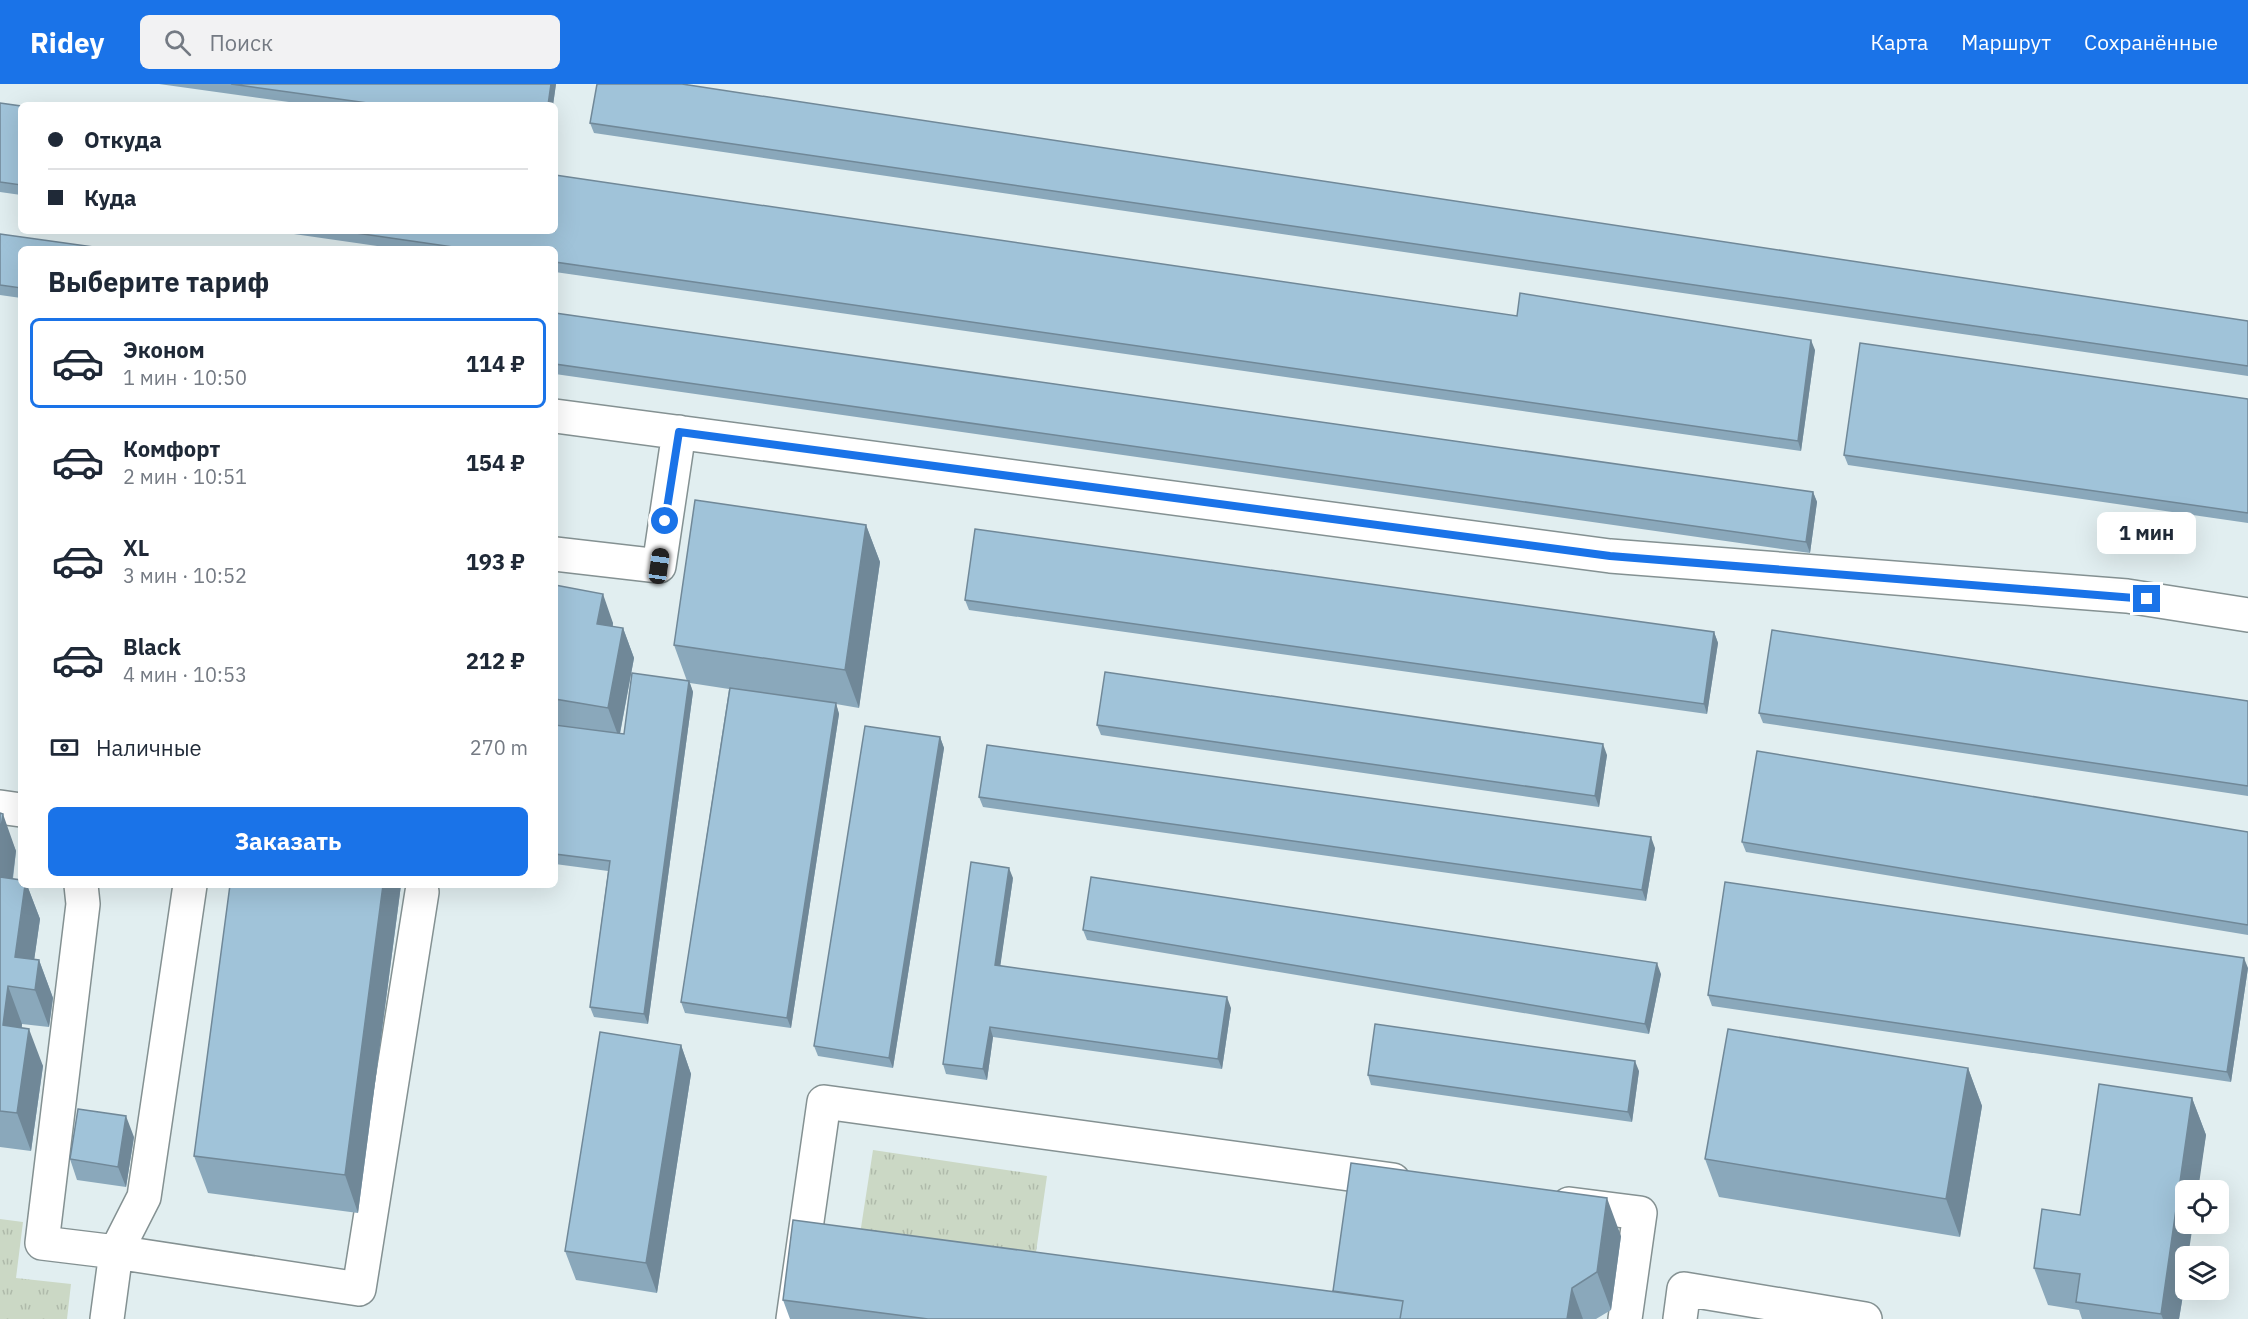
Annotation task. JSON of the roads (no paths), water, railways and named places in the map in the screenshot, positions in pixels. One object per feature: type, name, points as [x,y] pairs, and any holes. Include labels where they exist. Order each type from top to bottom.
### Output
[{"type":"lane","points":[[558,416],[1610,556],[2127,596],[2248,615]]},
{"type":"lane","points":[[558,555],[659,566],[679,432]]},
{"type":"lane","points":[[0,807],[18,810]]},
{"type":"lane","points":[[81,888],[83,904],[42,1243],[359,1289],[422,892]]},
{"type":"lane","points":[[107,1319],[116,1252],[144,1197],[190,888]]},
{"type":"lane","points":[[793,1319],[824,1102],[1428,1184]]},
{"type":"lane","points":[[1534,1199],[1640,1213],[1625,1319]]},
{"type":"lane","points":[[1680,1319],[1684,1288],[1865,1319]]}]
